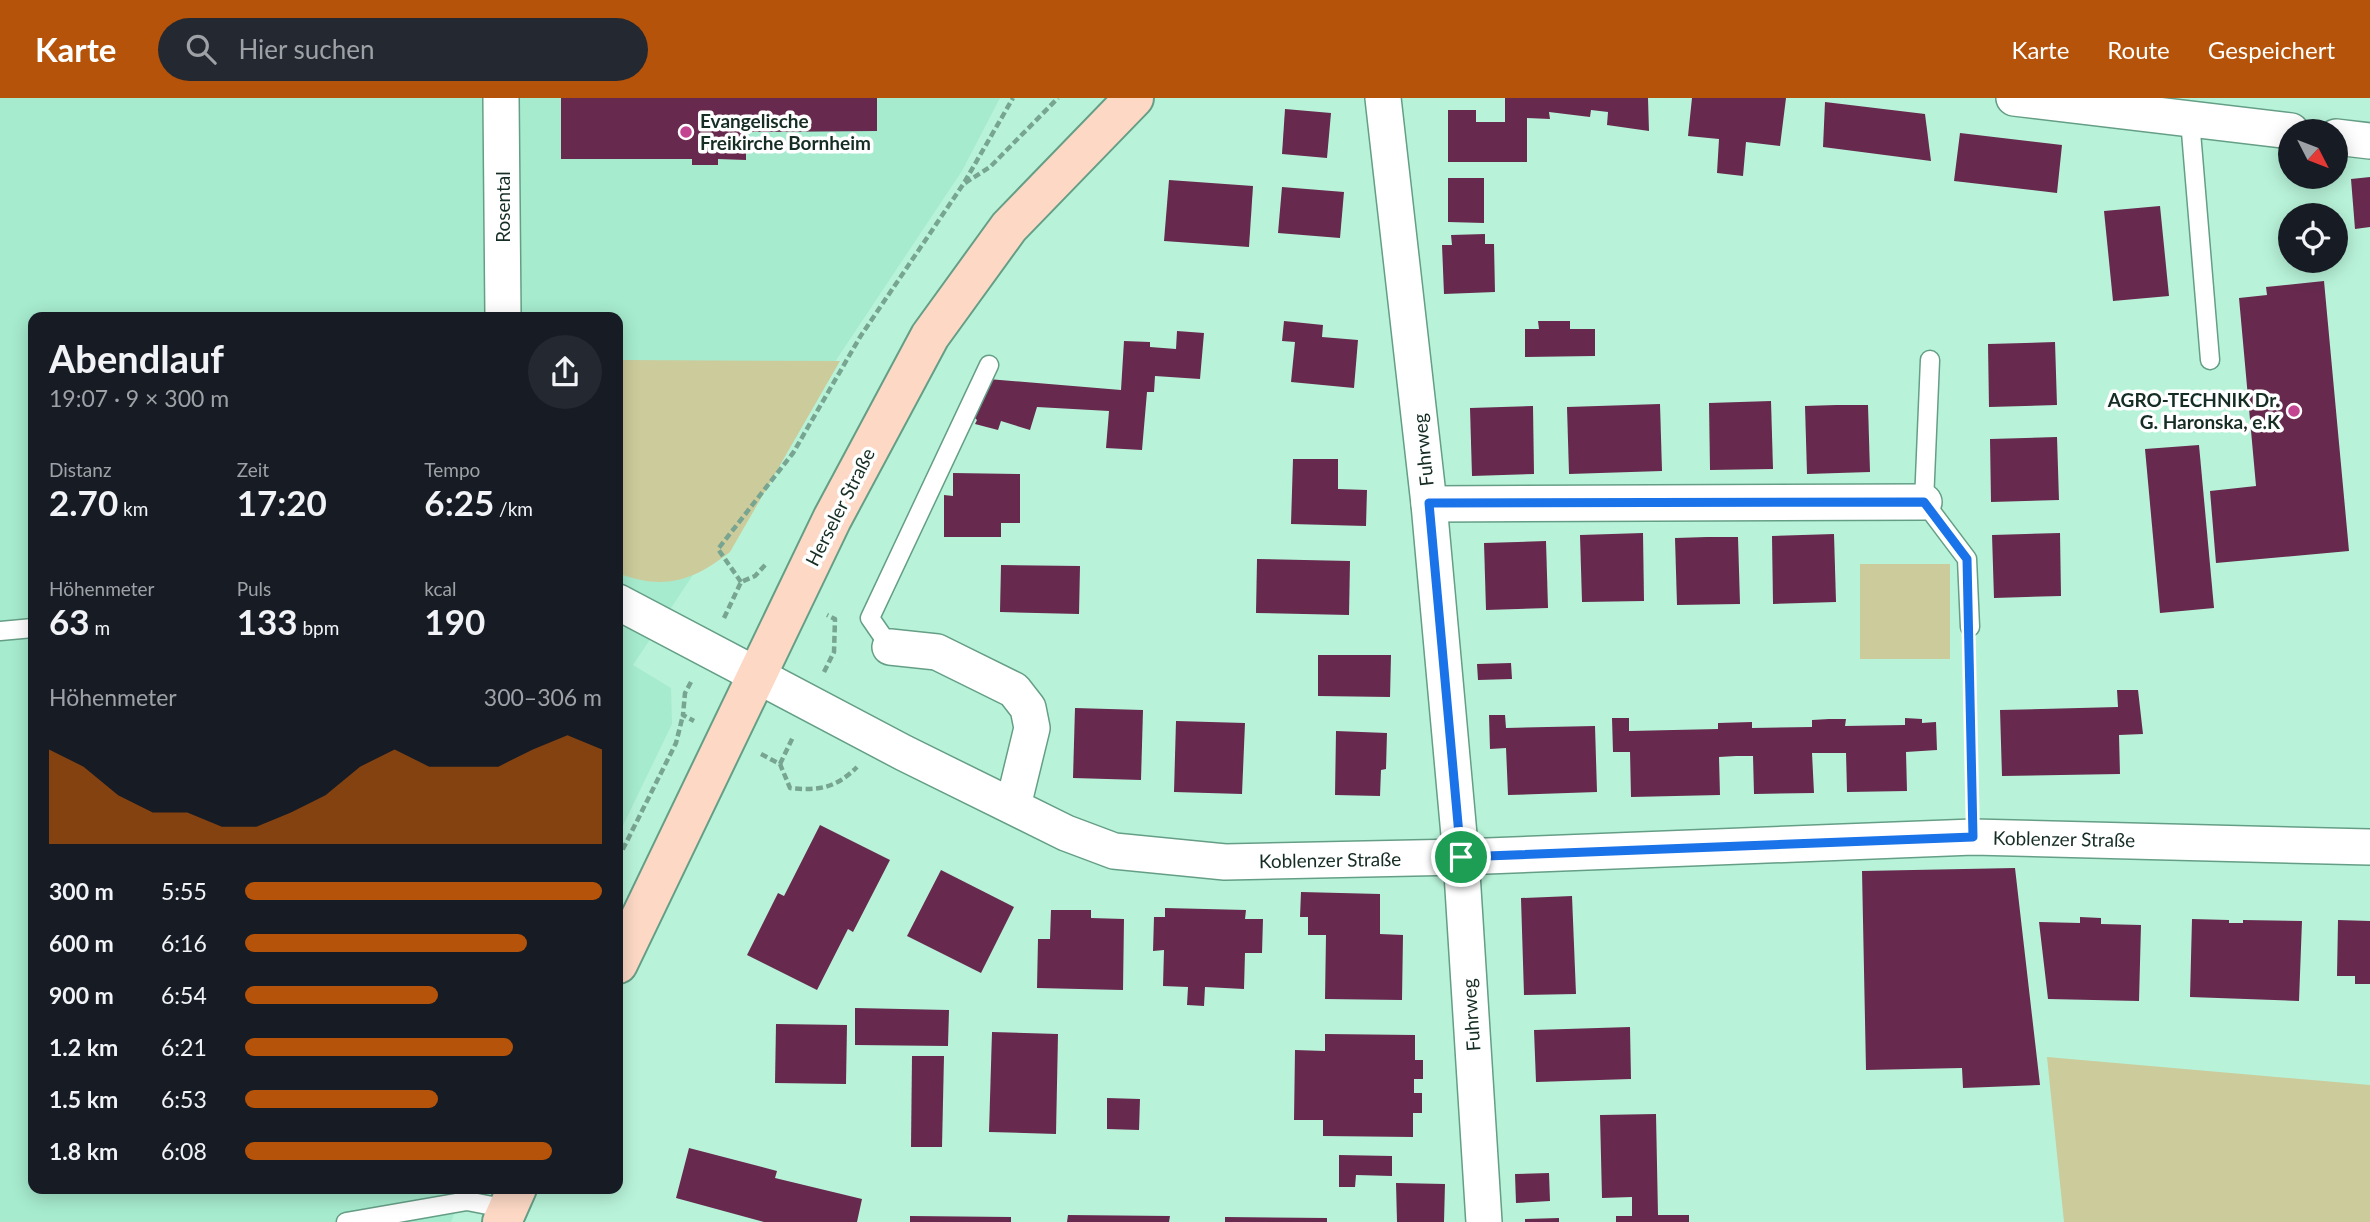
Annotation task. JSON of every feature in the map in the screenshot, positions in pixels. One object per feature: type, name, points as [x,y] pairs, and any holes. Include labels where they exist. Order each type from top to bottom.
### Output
[{"type":"main road","name":"Herseler Straße","points":[[623,954],[832,519],[930,336],[1009,227],[1134,98]]},
{"type":"street","name":"Rosental","points":[[501,98],[503,312]]},
{"type":"street","name":"Fuhrweg","points":[[1383,98],[1429,503],[1461,857],[1484,1222]]},
{"type":"street","points":[[2014,98],[2278,130]]},
{"type":"street","points":[[2348,138],[2370,141]]},
{"type":"street","points":[[1429,503],[1924,502]]},
{"type":"street","points":[[623,605],[755,677]]},
{"type":"street","points":[[890,647],[937,652],[1014,690],[1028,708],[1032,728],[1013,806]]},
{"type":"street","name":"Koblenzer Straße","points":[[755,677],[1066,833],[1114,851],[1225,862],[1461,857],[1973,837],[2370,847]]},
{"type":"lane","points":[[2190,120],[2210,360]]},
{"type":"lane","points":[[1930,360],[1924,502],[1967,559],[1970,627]]},
{"type":"lane","points":[[890,647],[870,618],[989,365]]},
{"type":"lane","points":[[0,631],[28,628]]},
{"type":"lane","points":[[346,1222],[467,1201],[509,1207]]},
{"type":"path","points":[[755,576],[741,582],[718,549],[793,453],[860,337],[964,183],[1013,98]]},
{"type":"path","points":[[964,183],[990,167],[1058,98]]},
{"type":"path","points":[[1970,627],[1973,837]]},
{"type":"path","points":[[623,849],[676,743],[683,715]]},
{"type":"path","points":[[729,737],[780,764],[790,788],[809,789],[841,782],[858,765],[888,745]]},
{"type":"shaded area","points":[[0,98],[1000,98],[962,171],[633,665],[671,688],[672,724],[623,826],[623,312],[28,312],[28,1194],[463,1194],[451,1222],[0,1222]]},
{"type":"shaded area","points":[[623,360],[840,361],[730,552],[703,570],[677,580],[663,582],[623,575]]},
{"type":"shaded area","points":[[1860,564],[1950,564],[1950,659],[1860,659]]},
{"type":"shaded area","points":[[2047,1057],[2370,1085],[2370,1222],[2064,1222]]},
{"type":"building","name":"Evangelische Freikirche Bornheim","points":[[561,98],[877,98],[877,131],[746,132],[746,160],[718,159],[718,165],[692,165],[692,159],[561,159]]},
{"type":"building","points":[[1505,98],[1648,98],[1649,131],[1607,125],[1608,112],[1591,110],[1590,117],[1549,112],[1550,119],[1527,118],[1527,162],[1448,162],[1448,110],[1476,110],[1476,122],[1505,122]]},
{"type":"building","points":[[1692,98],[1786,98],[1780,146],[1746,142],[1743,176],[1717,173],[1719,139],[1688,136]]},
{"type":"building","points":[[1825,102],[1925,114],[1931,161],[1823,147]]},
{"type":"building","points":[[1285,109],[1331,113],[1327,158],[1282,154]]},
{"type":"building","points":[[1960,133],[2062,145],[2057,193],[1954,181]]},
{"type":"building","points":[[2370,177],[2370,227],[2355,229],[2351,179]]},
{"type":"building","points":[[1448,178],[1484,178],[1484,223],[1448,222]]},
{"type":"building","points":[[1169,180],[1253,186],[1249,247],[1164,241]]},
{"type":"building","points":[[1282,187],[1344,192],[1340,238],[1278,233]]},
{"type":"building","points":[[2160,206],[2169,296],[2113,301],[2104,211]]},
{"type":"building","points":[[1485,234],[1485,244],[1494,244],[1495,292],[1444,294],[1442,245],[1452,245],[1451,235]]},
{"type":"building","points":[[2324,281],[2349,551],[2216,563],[2210,491],[2256,486],[2239,298],[2267,295],[2266,287]]},
{"type":"building","points":[[1284,321],[1323,325],[1322,337],[1358,340],[1354,388],[1291,382],[1295,342],[1282,341]]},
{"type":"building","points":[[1538,321],[1570,321],[1570,329],[1595,329],[1595,356],[1525,357],[1525,329],[1539,329]]},
{"type":"building","points":[[1177,331],[1204,333],[1200,379],[1155,376],[1154,392],[1147,392],[1142,450],[1106,448],[1109,411],[1037,407],[1030,430],[1001,421],[998,430],[975,424],[977,420],[972,415],[988,379],[1121,390],[1124,341],[1150,342],[1150,347],[1176,349]]},
{"type":"building","points":[[2055,342],[2057,405],[1989,407],[1988,344]]},
{"type":"building","points":[[1771,401],[1773,469],[1710,470],[1709,403]]},
{"type":"building","points":[[1660,404],[1662,471],[1569,474],[1567,407]]},
{"type":"building","points":[[1868,405],[1870,472],[1807,474],[1805,406]]},
{"type":"building","points":[[1533,406],[1534,474],[1472,476],[1470,408]]},
{"type":"building","points":[[2057,437],[2059,500],[1991,502],[1990,439]]},
{"type":"building","points":[[2199,445],[2214,608],[2160,613],[2145,449]]},
{"type":"building","points":[[1293,459],[1338,459],[1338,489],[1367,490],[1366,526],[1291,524]]},
{"type":"building","points":[[953,473],[1020,474],[1020,523],[1001,523],[1001,537],[944,537],[944,495],[953,496]]},
{"type":"building","points":[[1643,533],[1644,601],[1582,602],[1580,535]]},
{"type":"building","points":[[2060,533],[2061,596],[1994,598],[1992,535]]},
{"type":"building","points":[[1834,534],[1836,602],[1773,604],[1772,536]]},
{"type":"building","points":[[1738,537],[1740,604],[1677,605],[1675,538]]},
{"type":"building","points":[[1546,541],[1548,608],[1486,610],[1484,543]]},
{"type":"building","points":[[1257,559],[1350,561],[1349,615],[1256,613]]},
{"type":"building","points":[[1001,565],[1080,566],[1079,614],[1000,612]]},
{"type":"building","points":[[1318,655],[1391,655],[1390,697],[1318,696]]},
{"type":"building","points":[[1511,663],[1512,679],[1478,680],[1477,664]]},
{"type":"building","points":[[2117,690],[2138,690],[2143,734],[2119,735],[2120,774],[2002,776],[2000,710],[2118,707]]},
{"type":"building","points":[[1075,708],[1143,710],[1141,780],[1073,778]]},
{"type":"building","points":[[1489,715],[1505,715],[1506,728],[1595,726],[1597,792],[1508,795],[1506,748],[1490,749]]},
{"type":"building","points":[[1612,718],[1629,718],[1629,731],[1718,729],[1718,723],[1752,722],[1752,728],[1812,727],[1812,720],[1829,719],[1846,719],[1845,726],[1905,725],[1905,718],[1922,719],[1922,723],[1936,722],[1937,750],[1906,752],[1907,791],[1847,792],[1846,753],[1812,753],[1814,793],[1754,794],[1753,756],[1736,756],[1719,757],[1720,795],[1631,797],[1630,752],[1613,752]]},
{"type":"building","points":[[1176,721],[1245,723],[1242,794],[1174,792]]},
{"type":"building","points":[[1336,731],[1387,733],[1386,769],[1381,770],[1380,796],[1335,795]]},
{"type":"building","points":[[820,825],[890,860],[853,932],[848,929],[817,990],[747,955],[778,893],[784,896]]},
{"type":"building","points":[[2015,868],[2040,1085],[1963,1088],[1962,1068],[1866,1070],[1862,871]]},
{"type":"building","points":[[941,870],[1014,907],[981,973],[907,936]]},
{"type":"building","points":[[1301,892],[1380,894],[1380,934],[1403,935],[1402,1000],[1325,999],[1326,935],[1308,935],[1308,917],[1300,917]]},
{"type":"building","points":[[1572,896],[1576,994],[1524,995],[1521,898]]},
{"type":"building","points":[[1165,908],[1246,910],[1245,919],[1263,919],[1262,953],[1245,953],[1244,989],[1205,987],[1204,1006],[1187,1005],[1188,987],[1163,986],[1164,950],[1153,951],[1154,917],[1165,917]]},
{"type":"building","points":[[1051,910],[1091,910],[1091,918],[1124,919],[1123,990],[1037,988],[1038,939],[1050,939]]},
{"type":"building","points":[[2080,917],[2101,918],[2101,924],[2141,925],[2139,1001],[2048,999],[2039,922],[2080,923]]},
{"type":"building","points":[[2192,919],[2229,920],[2229,923],[2243,923],[2243,920],[2302,921],[2299,1001],[2190,997]]},
{"type":"building","points":[[2338,920],[2370,921],[2370,984],[2355,984],[2355,976],[2337,976]]},
{"type":"building","points":[[855,1008],[949,1010],[948,1046],[855,1045]]},
{"type":"building","points":[[776,1024],[847,1025],[846,1084],[775,1083]]},
{"type":"building","points":[[1630,1027],[1631,1079],[1536,1082],[1534,1030]]},
{"type":"building","points":[[992,1032],[1058,1034],[1056,1134],[989,1132]]},
{"type":"building","points":[[1325,1034],[1415,1035],[1415,1060],[1423,1060],[1423,1079],[1414,1079],[1414,1093],[1422,1093],[1422,1113],[1413,1113],[1413,1137],[1323,1136],[1323,1120],[1294,1120],[1295,1050],[1325,1051]]},
{"type":"building","points":[[912,1056],[944,1056],[942,1147],[911,1147]]},
{"type":"building","points":[[1107,1098],[1140,1099],[1139,1130],[1107,1129]]},
{"type":"building","points":[[1656,1114],[1658,1215],[1689,1215],[1689,1222],[1616,1222],[1616,1216],[1632,1216],[1632,1197],[1602,1198],[1600,1115]]},
{"type":"building","points":[[689,1148],[777,1171],[775,1178],[862,1199],[857,1222],[764,1222],[676,1198]]},
{"type":"building","points":[[1339,1155],[1392,1156],[1392,1176],[1356,1175],[1355,1187],[1339,1187]]},
{"type":"building","points":[[1549,1173],[1550,1201],[1516,1203],[1515,1174]]},
{"type":"building","points":[[1396,1183],[1445,1184],[1444,1222],[1397,1222]]},
{"type":"building","points":[[1068,1215],[1170,1216],[1169,1222],[1067,1222]]},
{"type":"building","points":[[910,1216],[1011,1217],[1011,1222],[910,1222]]},
{"type":"building","points":[[1225,1217],[1327,1218],[1327,1222],[1225,1222]]},
{"type":"building","points":[[1559,1218],[1559,1222],[1525,1222],[1525,1219]]},
{"type":"place","name":"Evangelische Freikirche Bornheim","points":[[686,132]]},
{"type":"place","name":"AGRO-TECHNIK Dr. G. Haronska, e.K","points":[[2294,411]]},
{"type":"route","points":[[1924,502],[1967,559],[1973,837],[1461,857],[1429,503],[1924,502]]}]
